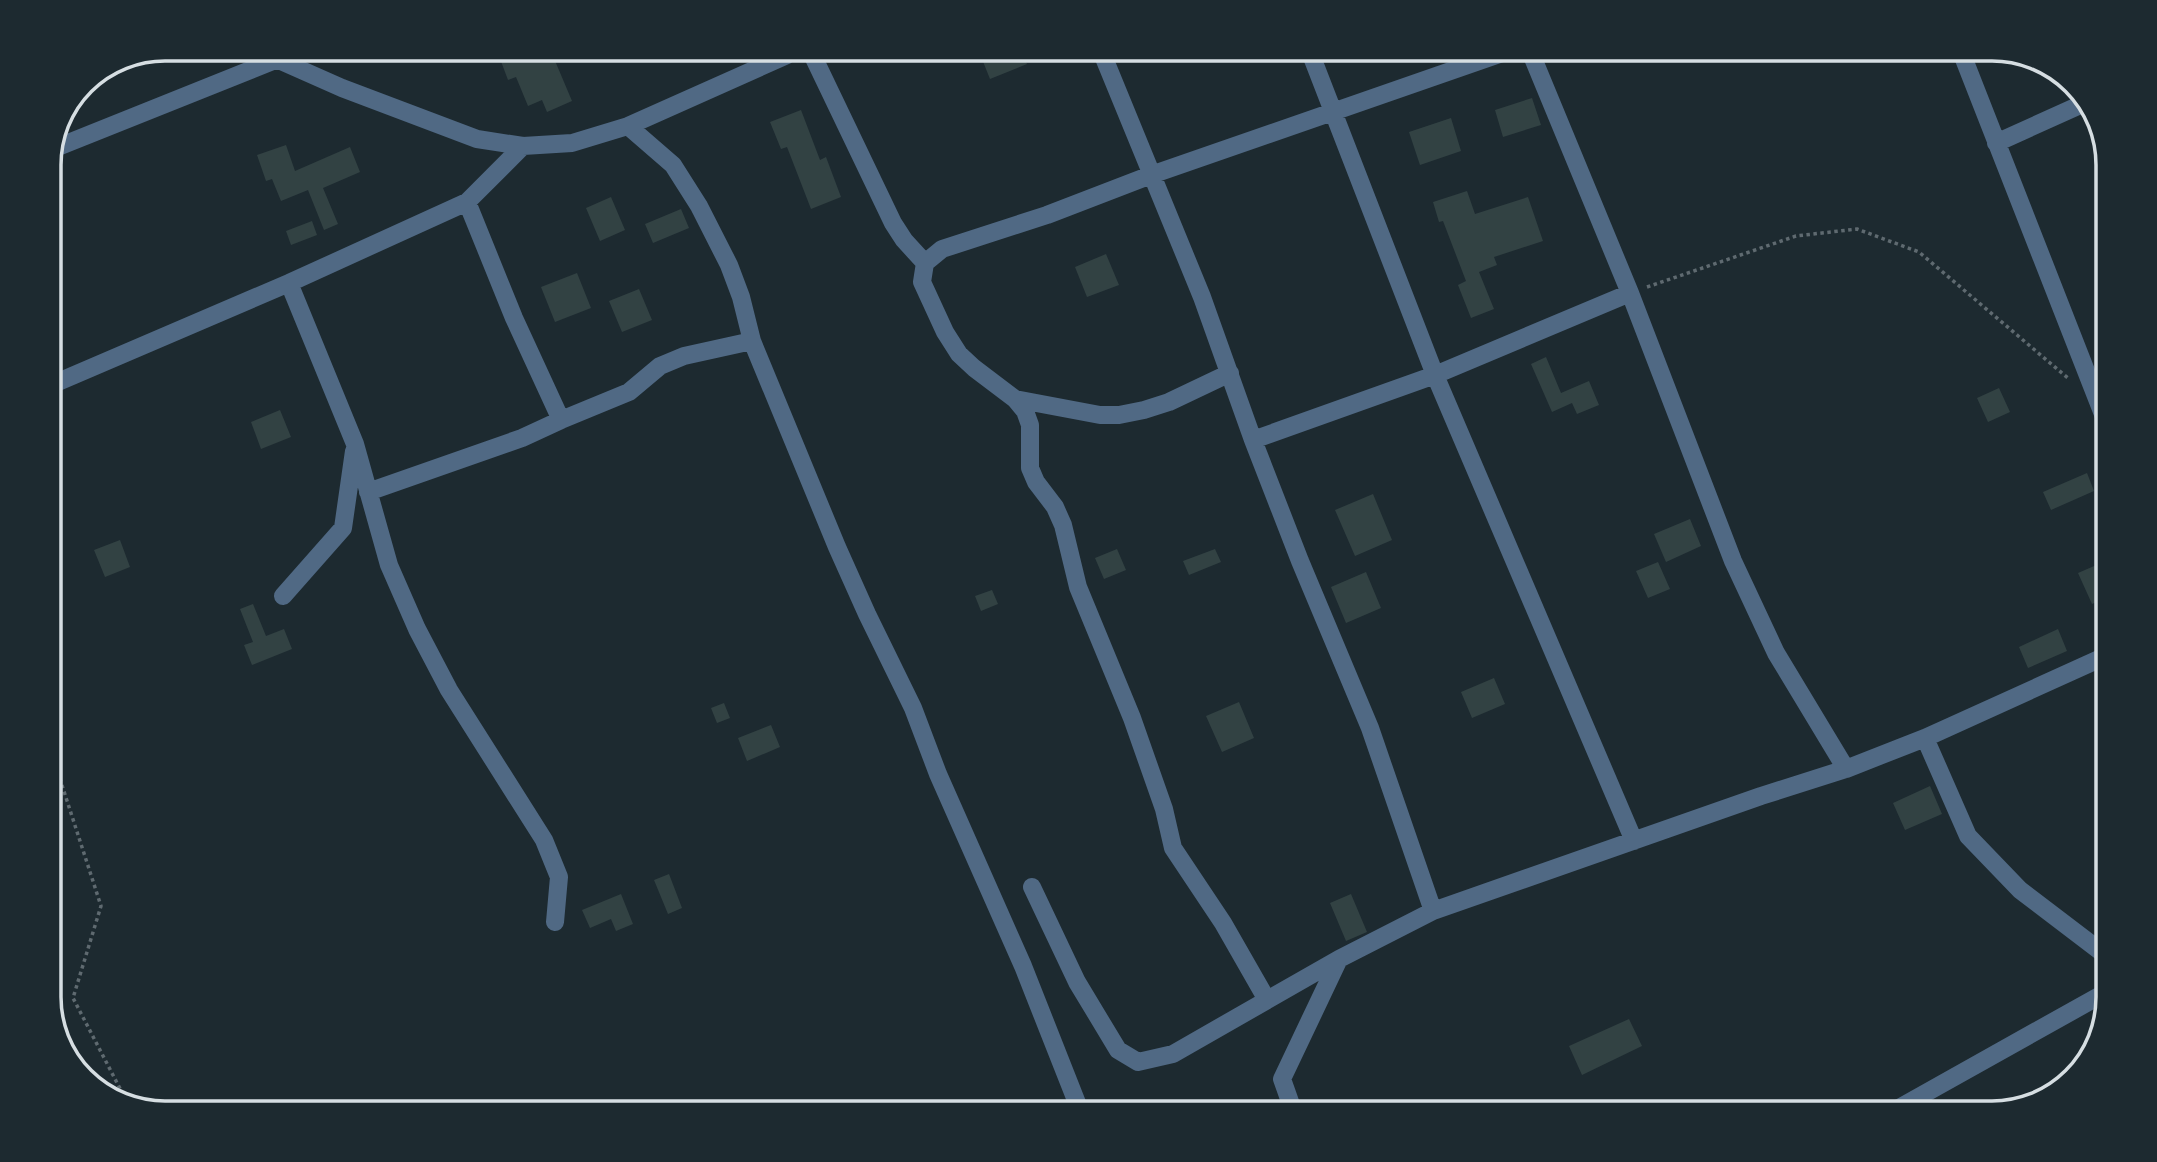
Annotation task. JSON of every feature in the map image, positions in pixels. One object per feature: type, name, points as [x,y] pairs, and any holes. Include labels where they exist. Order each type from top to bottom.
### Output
[{"type":"street","points":[[64,145],[270,61]]},
{"type":"street","points":[[284,61],[342,88],[477,139],[523,146],[572,143],[628,126],[774,61]]},
{"type":"street","points":[[815,61],[893,223],[925,263]]},
{"type":"street","points":[[1105,61],[1186,255],[1300,561],[1370,728],[1433,911]]},
{"type":"street","points":[[1313,61],[1435,375],[1634,841]]},
{"type":"street","points":[[1267,1000],[1223,923],[1173,848],[1164,809],[1136,731],[1078,587],[1063,525],[1030,468],[1030,425],[1025,411],[1015,399],[959,354],[944,332],[922,282],[925,263],[942,249],[1047,215],[1151,175],[1479,61]]},
{"type":"street","points":[[1534,61],[1630,293],[1733,561],[1776,653],[1846,769]]},
{"type":"street","points":[[1965,61],[2096,398]]},
{"type":"street","points":[[1996,143],[2078,107]]},
{"type":"street","points":[[628,126],[673,165],[699,206],[729,265],[741,297],[752,341],[797,456],[866,614],[913,708],[938,774],[1023,967],[1076,1101]]},
{"type":"street","points":[[61,381],[289,283],[467,202],[523,146]]},
{"type":"street","points":[[467,202],[514,318],[561,420]]},
{"type":"street","points":[[289,283],[355,444],[389,565],[417,629],[449,690],[544,840],[559,877],[555,922]]},
{"type":"street","points":[[1253,440],[1435,375],[1630,293]]},
{"type":"street","points":[[368,492],[522,438],[629,392],[660,366],[684,356],[752,341]]},
{"type":"street","points":[[1015,399],[1100,415],[1119,415],[1169,402],[1230,373]]},
{"type":"street","points":[[283,596],[343,528],[355,444]]},
{"type":"street","points":[[1032,887],[1077,982],[1118,1050],[1138,1062],[1173,1054],[1339,959],[1433,911],[1760,796],[1846,769],[1925,738],[2096,660]]},
{"type":"street","points":[[1925,738],[1968,836],[2020,890],[2096,948]]},
{"type":"street","points":[[1290,1101],[1282,1079],[1339,959]]},
{"type":"street","points":[[1911,1101],[2096,998]]},
{"type":"path","points":[[1630,293],[1796,236],[1857,229],[1919,252],[2096,401]]},
{"type":"path","points":[[61,782],[101,906],[73,998],[121,1091]]},
{"type":"building","points":[[501,61],[555,61],[572,101],[547,112],[542,100],[528,106],[516,77],[508,80]]},
{"type":"building","points":[[983,61],[1026,61],[1027,64],[990,79]]},
{"type":"building","points":[[1532,98],[1541,125],[1503,137],[1495,110]]},
{"type":"building","points":[[801,110],[820,160],[826,157],[841,197],[811,209],[787,147],[781,149],[770,122]]},
{"type":"building","points":[[1451,118],[1461,151],[1420,165],[1409,132]]},
{"type":"building","points":[[286,145],[295,171],[350,147],[360,172],[323,188],[338,224],[324,230],[308,190],[281,201],[272,179],[266,181],[257,155]]},
{"type":"building","points":[[1467,191],[1475,214],[1528,197],[1543,241],[1494,257],[1497,265],[1479,272],[1494,309],[1471,318],[1458,285],[1466,281],[1443,221],[1439,222],[1433,202]]},
{"type":"building","points":[[611,197],[625,230],[600,241],[586,208]]},
{"type":"building","points":[[681,209],[689,228],[653,243],[645,224]]},
{"type":"building","points":[[312,221],[317,235],[291,245],[286,231]]},
{"type":"building","points":[[1106,254],[1119,285],[1087,297],[1075,267]]},
{"type":"building","points":[[577,273],[591,308],[555,322],[541,287]]},
{"type":"building","points":[[639,289],[652,320],[622,332],[609,301]]},
{"type":"building","points":[[1546,357],[1561,393],[1589,381],[1599,405],[1577,414],[1572,403],[1552,412],[1531,364]]},
{"type":"building","points":[[1999,388],[2010,412],[1988,422],[1977,398]]},
{"type":"building","points":[[280,410],[291,437],[261,449],[251,422]]},
{"type":"building","points":[[2087,473],[2094,491],[2051,510],[2043,492]]},
{"type":"building","points":[[1373,494],[1392,540],[1355,556],[1335,510]]},
{"type":"building","points":[[1690,519],[1701,546],[1666,562],[1654,534]]},
{"type":"building","points":[[120,540],[130,567],[105,577],[94,550]]},
{"type":"building","points":[[1117,549],[1126,570],[1104,579],[1095,558]]},
{"type":"building","points":[[1215,549],[1221,562],[1189,575],[1183,561]]},
{"type":"building","points":[[1658,562],[1670,589],[1648,598],[1636,571]]},
{"type":"building","points":[[2096,565],[2096,602],[2092,604],[2078,573]]},
{"type":"building","points":[[1366,572],[1381,608],[1346,623],[1331,587]]},
{"type":"building","points":[[992,590],[998,604],[981,611],[975,596]]},
{"type":"building","points":[[253,604],[266,636],[284,629],[292,649],[252,665],[244,645],[253,642],[240,609]]},
{"type":"building","points":[[2058,629],[2067,651],[2028,668],[2019,647]]},
{"type":"building","points":[[1494,678],[1505,704],[1472,718],[1461,692]]},
{"type":"building","points":[[1239,702],[1254,738],[1222,752],[1206,716]]},
{"type":"building","points":[[724,703],[730,718],[717,723],[711,708]]},
{"type":"building","points":[[771,725],[780,747],[747,761],[738,738]]},
{"type":"building","points":[[1930,786],[1942,814],[1905,830],[1893,803]]},
{"type":"building","points":[[669,874],[682,908],[668,914],[654,880]]},
{"type":"building","points":[[621,894],[633,924],[616,931],[611,919],[590,928],[582,910]]},
{"type":"building","points":[[1351,894],[1367,932],[1346,941],[1330,903]]},
{"type":"building","points":[[1629,1019],[1642,1046],[1582,1075],[1569,1046]]}]
